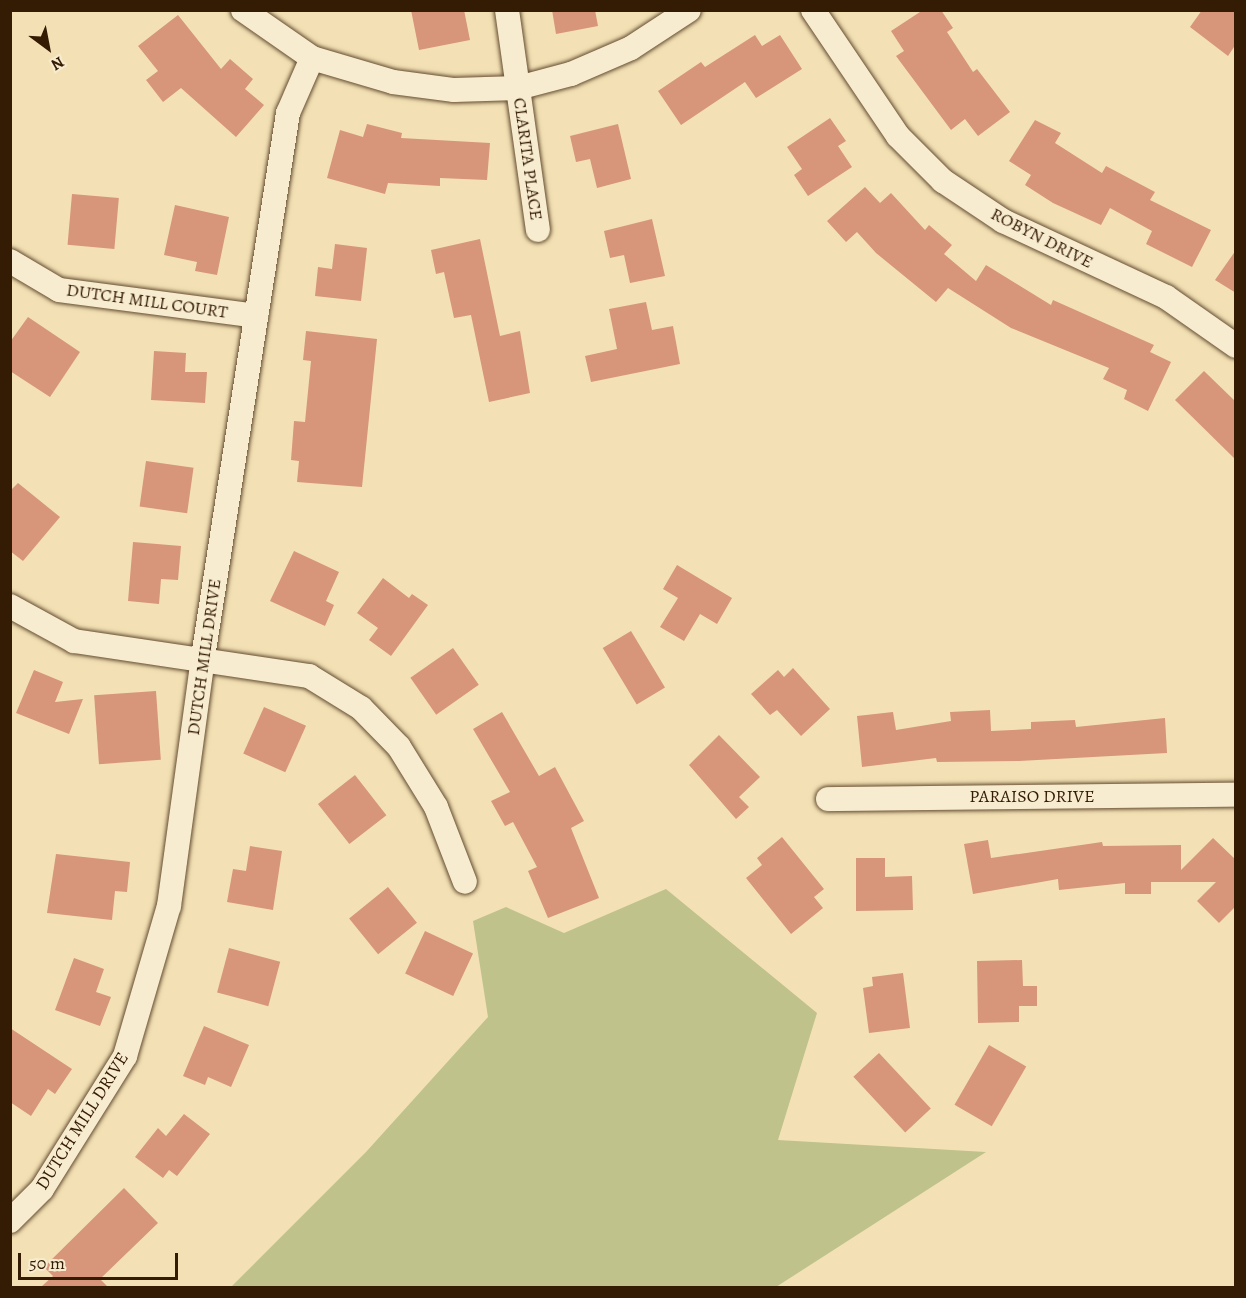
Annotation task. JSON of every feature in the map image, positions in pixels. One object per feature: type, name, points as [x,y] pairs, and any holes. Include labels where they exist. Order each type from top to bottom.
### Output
[{"type":"street","points":[[243,10],[261,27],[312,58],[403,83],[454,90],[518,88],[571,74],[631,48],[689,10]]},
{"type":"street","name":"CLARITA PLACE","points":[[507,10],[538,230]]},
{"type":"street","name":"ROBYN DRIVE","points":[[813,10],[898,136],[943,181],[1003,221],[1166,297],[1236,346]]},
{"type":"street","name":"DUTCH MILL DRIVE","points":[[10,1221],[42,1189],[125,1056],[169,906],[202,657],[288,113],[312,58]]},
{"type":"street","name":"DUTCH MILL COURT","points":[[10,261],[59,290],[256,316]]},
{"type":"street","points":[[10,606],[74,641],[202,657],[309,676],[361,708],[399,747],[436,807],[465,882]]},
{"type":"street","name":"PARAISO DRIVE","points":[[828,799],[1236,795]]},
{"type":"green space","points":[[666,889],[817,1013],[778,1140],[986,1152],[776,1287],[231,1287],[366,1152],[488,1017],[473,921],[506,907],[564,933]]},
{"type":"building","points":[[411,10],[464,10],[470,40],[419,50]]},
{"type":"building","points":[[552,10],[595,10],[598,26],[556,34]]},
{"type":"building","points":[[923,10],[941,10],[953,28],[947,32],[973,72],[977,69],[1010,112],[978,136],[965,119],[951,130],[896,56],[904,51],[891,31]]},
{"type":"building","points":[[1202,10],[1236,10],[1236,44],[1228,56],[1190,27]]},
{"type":"building","points":[[178,15],[221,69],[230,59],[253,79],[245,89],[264,105],[236,137],[181,88],[163,102],[146,80],[158,71],[138,46]]},
{"type":"building","points":[[755,35],[762,46],[780,35],[802,69],[756,98],[745,82],[681,125],[658,91],[701,62],[705,67]]},
{"type":"building","points":[[830,118],[846,141],[838,146],[852,167],[808,196],[794,175],[802,169],[787,147]]},
{"type":"building","points":[[1035,120],[1061,133],[1055,143],[1102,173],[1106,166],[1155,192],[1150,200],[1211,230],[1192,267],[1146,244],[1152,231],[1110,208],[1101,225],[1053,203],[1025,185],[1031,175],[1009,161]]},
{"type":"building","points":[[367,124],[402,133],[401,138],[490,143],[487,180],[440,178],[440,186],[388,183],[385,194],[327,178],[340,130],[363,137]]},
{"type":"building","points":[[618,124],[631,179],[597,188],[590,159],[576,162],[570,136]]},
{"type":"building","points":[[865,187],[880,203],[891,193],[925,230],[929,225],[952,245],[944,254],[976,281],[986,265],[1051,305],[1053,300],[1154,345],[1150,352],[1171,362],[1148,411],[1124,399],[1127,390],[1103,379],[1109,368],[1011,328],[948,288],[936,302],[876,253],[857,232],[846,242],[827,221]]},
{"type":"building","points":[[72,194],[119,198],[114,249],[68,245]]},
{"type":"building","points":[[175,205],[229,217],[217,275],[195,271],[197,262],[164,255]]},
{"type":"building","points":[[652,219],[665,276],[630,283],[624,255],[610,258],[604,231]]},
{"type":"building","points":[[480,239],[500,336],[520,331],[530,393],[489,402],[471,315],[454,318],[444,272],[436,274],[431,250]]},
{"type":"building","points":[[335,244],[367,248],[361,301],[315,296],[318,267],[332,269]]},
{"type":"building","points":[[1236,250],[1236,293],[1215,280]]},
{"type":"building","points":[[646,302],[652,330],[673,326],[680,364],[591,382],[585,356],[617,349],[609,309]]},
{"type":"building","points":[[28,317],[80,352],[50,397],[10,371],[10,342]]},
{"type":"building","points":[[306,331],[377,339],[362,487],[297,482],[299,461],[291,460],[294,421],[305,422],[311,361],[303,360]]},
{"type":"building","points":[[154,351],[186,353],[185,372],[207,372],[205,403],[151,400]]},
{"type":"building","points":[[1204,371],[1236,402],[1236,460],[1175,400]]},
{"type":"building","points":[[146,461],[194,468],[187,513],[140,507]]},
{"type":"building","points":[[18,483],[60,517],[23,561],[10,551],[10,491]]},
{"type":"building","points":[[133,542],[181,546],[178,580],[161,579],[159,604],[128,601]]},
{"type":"building","points":[[294,551],[339,572],[326,601],[334,605],[325,626],[270,601]]},
{"type":"building","points":[[677,565],[732,598],[717,624],[700,614],[684,641],[660,627],[678,598],[663,589]]},
{"type":"building","points":[[383,578],[409,598],[412,594],[428,605],[391,656],[369,640],[378,628],[357,613]]},
{"type":"building","points":[[631,631],[665,688],[637,705],[603,648]]},
{"type":"building","points":[[453,648],[479,685],[436,715],[410,678]]},
{"type":"building","points":[[793,668],[830,709],[801,736],[777,710],[770,715],[751,694],[778,670],[784,677]]},
{"type":"building","points":[[34,670],[63,682],[55,702],[83,699],[69,734],[16,713]]},
{"type":"building","points":[[156,691],[161,760],[99,764],[94,695]]},
{"type":"building","points":[[264,707],[306,726],[285,772],[243,754]]},
{"type":"building","points":[[990,710],[991,731],[1031,729],[1031,722],[1075,720],[1076,727],[1165,718],[1167,753],[1019,761],[937,762],[936,758],[862,767],[857,716],[893,712],[896,730],[951,721],[950,712]]},
{"type":"building","points":[[502,712],[539,776],[555,767],[584,821],[571,828],[599,898],[548,918],[528,871],[537,867],[513,822],[505,826],[491,801],[510,792],[473,729]]},
{"type":"building","points":[[719,735],[760,777],[739,797],[749,807],[736,819],[689,765]]},
{"type":"building","points":[[355,775],[386,815],[349,844],[318,804]]},
{"type":"building","points":[[782,837],[824,889],[814,897],[823,908],[791,934],[746,878],[762,865],[757,858]]},
{"type":"building","points":[[1213,838],[1236,860],[1236,906],[1219,923],[1197,901],[1216,882],[1151,882],[1151,894],[1125,894],[1125,883],[1059,890],[1058,879],[973,894],[964,844],[988,840],[991,858],[1102,842],[1103,846],[1181,845],[1181,870]]},
{"type":"building","points":[[250,846],[282,851],[273,910],[227,902],[233,869],[246,871]]},
{"type":"building","points":[[56,854],[130,862],[127,892],[115,891],[112,920],[47,913]]},
{"type":"building","points":[[856,858],[885,858],[885,877],[912,876],[913,910],[856,911]]},
{"type":"building","points":[[388,887],[417,923],[378,954],[349,918]]},
{"type":"building","points":[[425,931],[473,953],[453,996],[405,974]]},
{"type":"building","points":[[229,948],[280,962],[268,1006],[217,992]]},
{"type":"building","points":[[74,958],[104,969],[96,992],[111,997],[100,1026],[55,1010]]},
{"type":"building","points":[[1022,960],[1023,986],[1037,986],[1037,1006],[1019,1006],[1019,1022],[978,1023],[977,961]]},
{"type":"building","points":[[903,973],[910,1028],[869,1033],[863,988],[873,986],[872,977]]},
{"type":"building","points":[[204,1026],[249,1045],[231,1087],[208,1077],[205,1085],[183,1076]]},
{"type":"building","points":[[10,1028],[72,1069],[55,1094],[48,1089],[31,1116],[10,1102]]},
{"type":"building","points":[[989,1045],[1026,1066],[992,1126],[954,1105]]},
{"type":"building","points":[[879,1053],[931,1109],[905,1132],[853,1077]]},
{"type":"building","points":[[184,1114],[210,1134],[177,1176],[169,1170],[163,1178],[135,1157],[158,1128],[166,1136]]},
{"type":"building","points":[[124,1188],[158,1223],[100,1279],[108,1287],[41,1287],[53,1276],[44,1267]]}]
